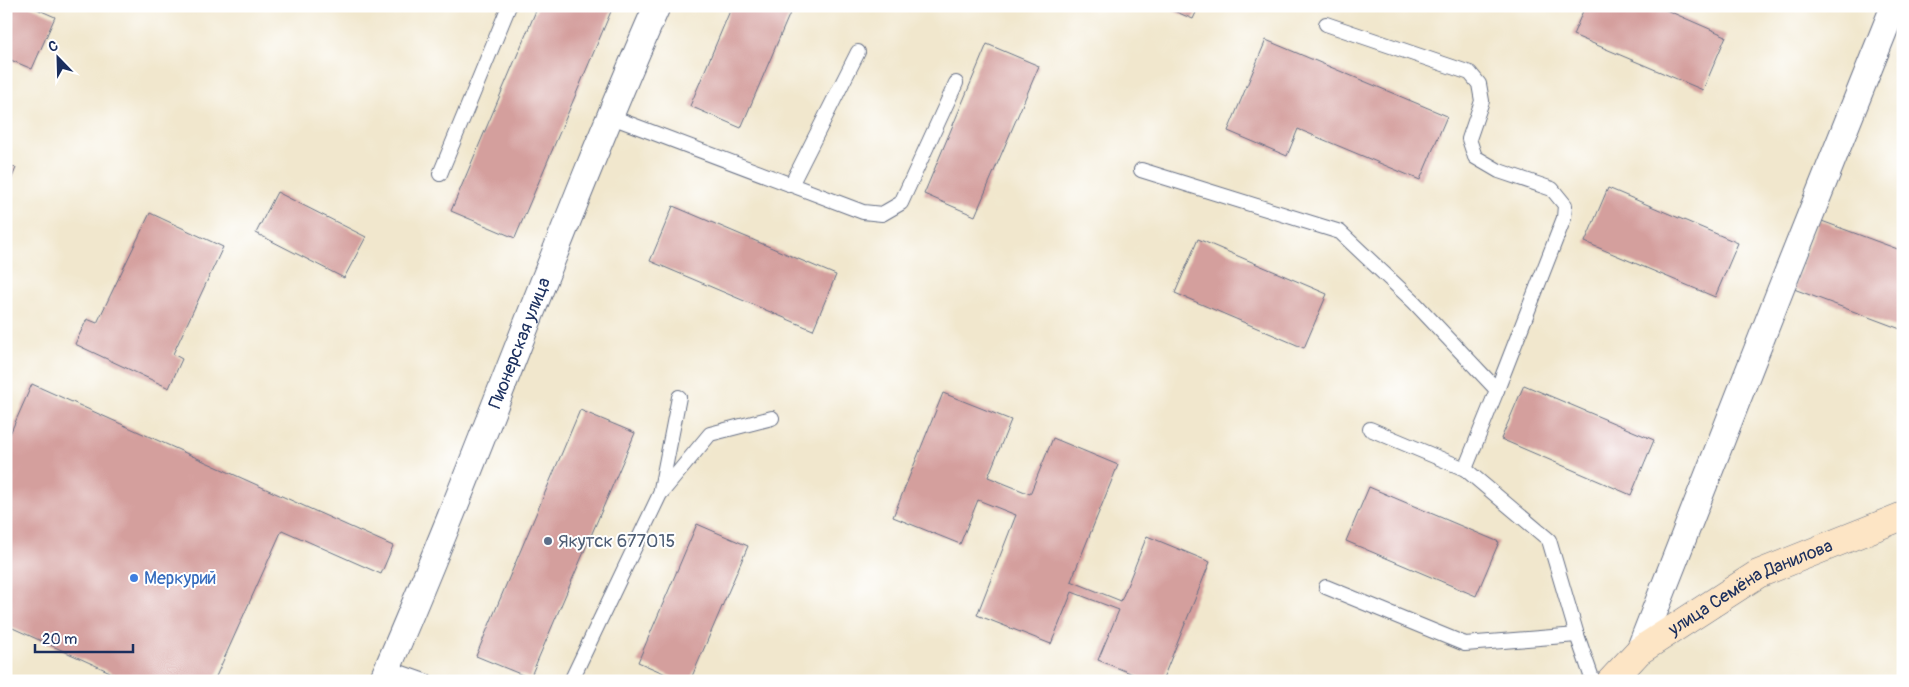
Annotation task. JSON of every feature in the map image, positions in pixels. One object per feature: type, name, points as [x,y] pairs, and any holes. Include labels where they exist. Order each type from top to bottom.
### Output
[{"type":"street","name":"Пионерская улица","points":[[385,674],[435,554],[609,116],[657,6]]},
{"type":"street","points":[[1639,651],[1894,6]]},
{"type":"street","name":"улица Семёна Данилова","points":[[1611,681],[1639,651],[1758,574],[1903,516]]},
{"type":"lane","points":[[440,174],[509,6]]},
{"type":"lane","points":[[1326,24],[1470,73],[1479,84],[1482,101],[1469,139],[1475,157],[1498,171],[1552,189],[1566,205],[1564,218],[1466,469]]},
{"type":"lane","points":[[791,185],[858,52]]},
{"type":"lane","points":[[609,116],[863,212],[882,214],[901,203],[956,83]]},
{"type":"lane","points":[[1141,170],[1340,232],[1414,302],[1497,390]]},
{"type":"lane","points":[[660,494],[679,397]]},
{"type":"lane","points":[[571,681],[660,494],[710,434],[772,418]]},
{"type":"lane","points":[[1370,429],[1466,469],[1549,540],[1577,635],[1593,681]]},
{"type":"lane","points":[[1326,587],[1465,644],[1577,635]]},
{"type":"lane","points":[[385,674],[425,681]]},
{"type":"building","points":[[6,6],[30,6],[55,17],[32,69],[6,58]]},
{"type":"building","points":[[538,6],[604,6],[612,9],[515,238],[451,211]]},
{"type":"building","points":[[732,6],[793,6],[741,128],[690,106]]},
{"type":"building","points":[[1162,6],[1199,6],[1193,19]]},
{"type":"building","points":[[1585,6],[1657,6],[1726,36],[1703,90],[1573,35]]},
{"type":"building","points":[[1266,40],[1447,116],[1420,180],[1298,129],[1287,156],[1228,131]]},
{"type":"building","points":[[987,44],[1039,66],[975,216],[924,194]]},
{"type":"building","points":[[6,164],[16,168],[6,192]]},
{"type":"building","points":[[1608,188],[1738,243],[1715,297],[1585,242]]},
{"type":"building","points":[[277,192],[366,237],[344,278],[256,233]]},
{"type":"building","points":[[673,206],[836,275],[813,330],[650,261]]},
{"type":"building","points":[[150,213],[223,247],[173,354],[182,359],[169,388],[75,344],[87,319],[97,323]]},
{"type":"building","points":[[1819,220],[1903,251],[1903,330],[1794,289]]},
{"type":"building","points":[[1198,239],[1327,294],[1304,348],[1175,293]]},
{"type":"building","name":"Меркурий","points":[[32,384],[393,546],[381,574],[282,530],[214,681],[130,681],[6,625],[6,443]]},
{"type":"building","points":[[1524,385],[1654,440],[1631,495],[1501,439]]},
{"type":"building","points":[[943,393],[1011,420],[988,477],[1030,494],[1053,438],[1118,465],[1071,581],[1121,601],[1147,536],[1210,562],[1162,681],[1150,681],[1098,660],[1119,610],[1072,592],[1051,644],[977,615],[1016,515],[978,500],[960,544],[893,517]]},
{"type":"building","points":[[580,410],[635,433],[530,678],[476,656]]},
{"type":"building","points":[[1369,487],[1499,542],[1476,596],[1346,541]]},
{"type":"building","points":[[697,524],[748,546],[690,681],[682,681],[638,662]]},
{"type":"place","name":"Якутск 677015","points":[[548,541]]},
{"type":"place","name":"Меркурий","points":[[134,578]]}]
